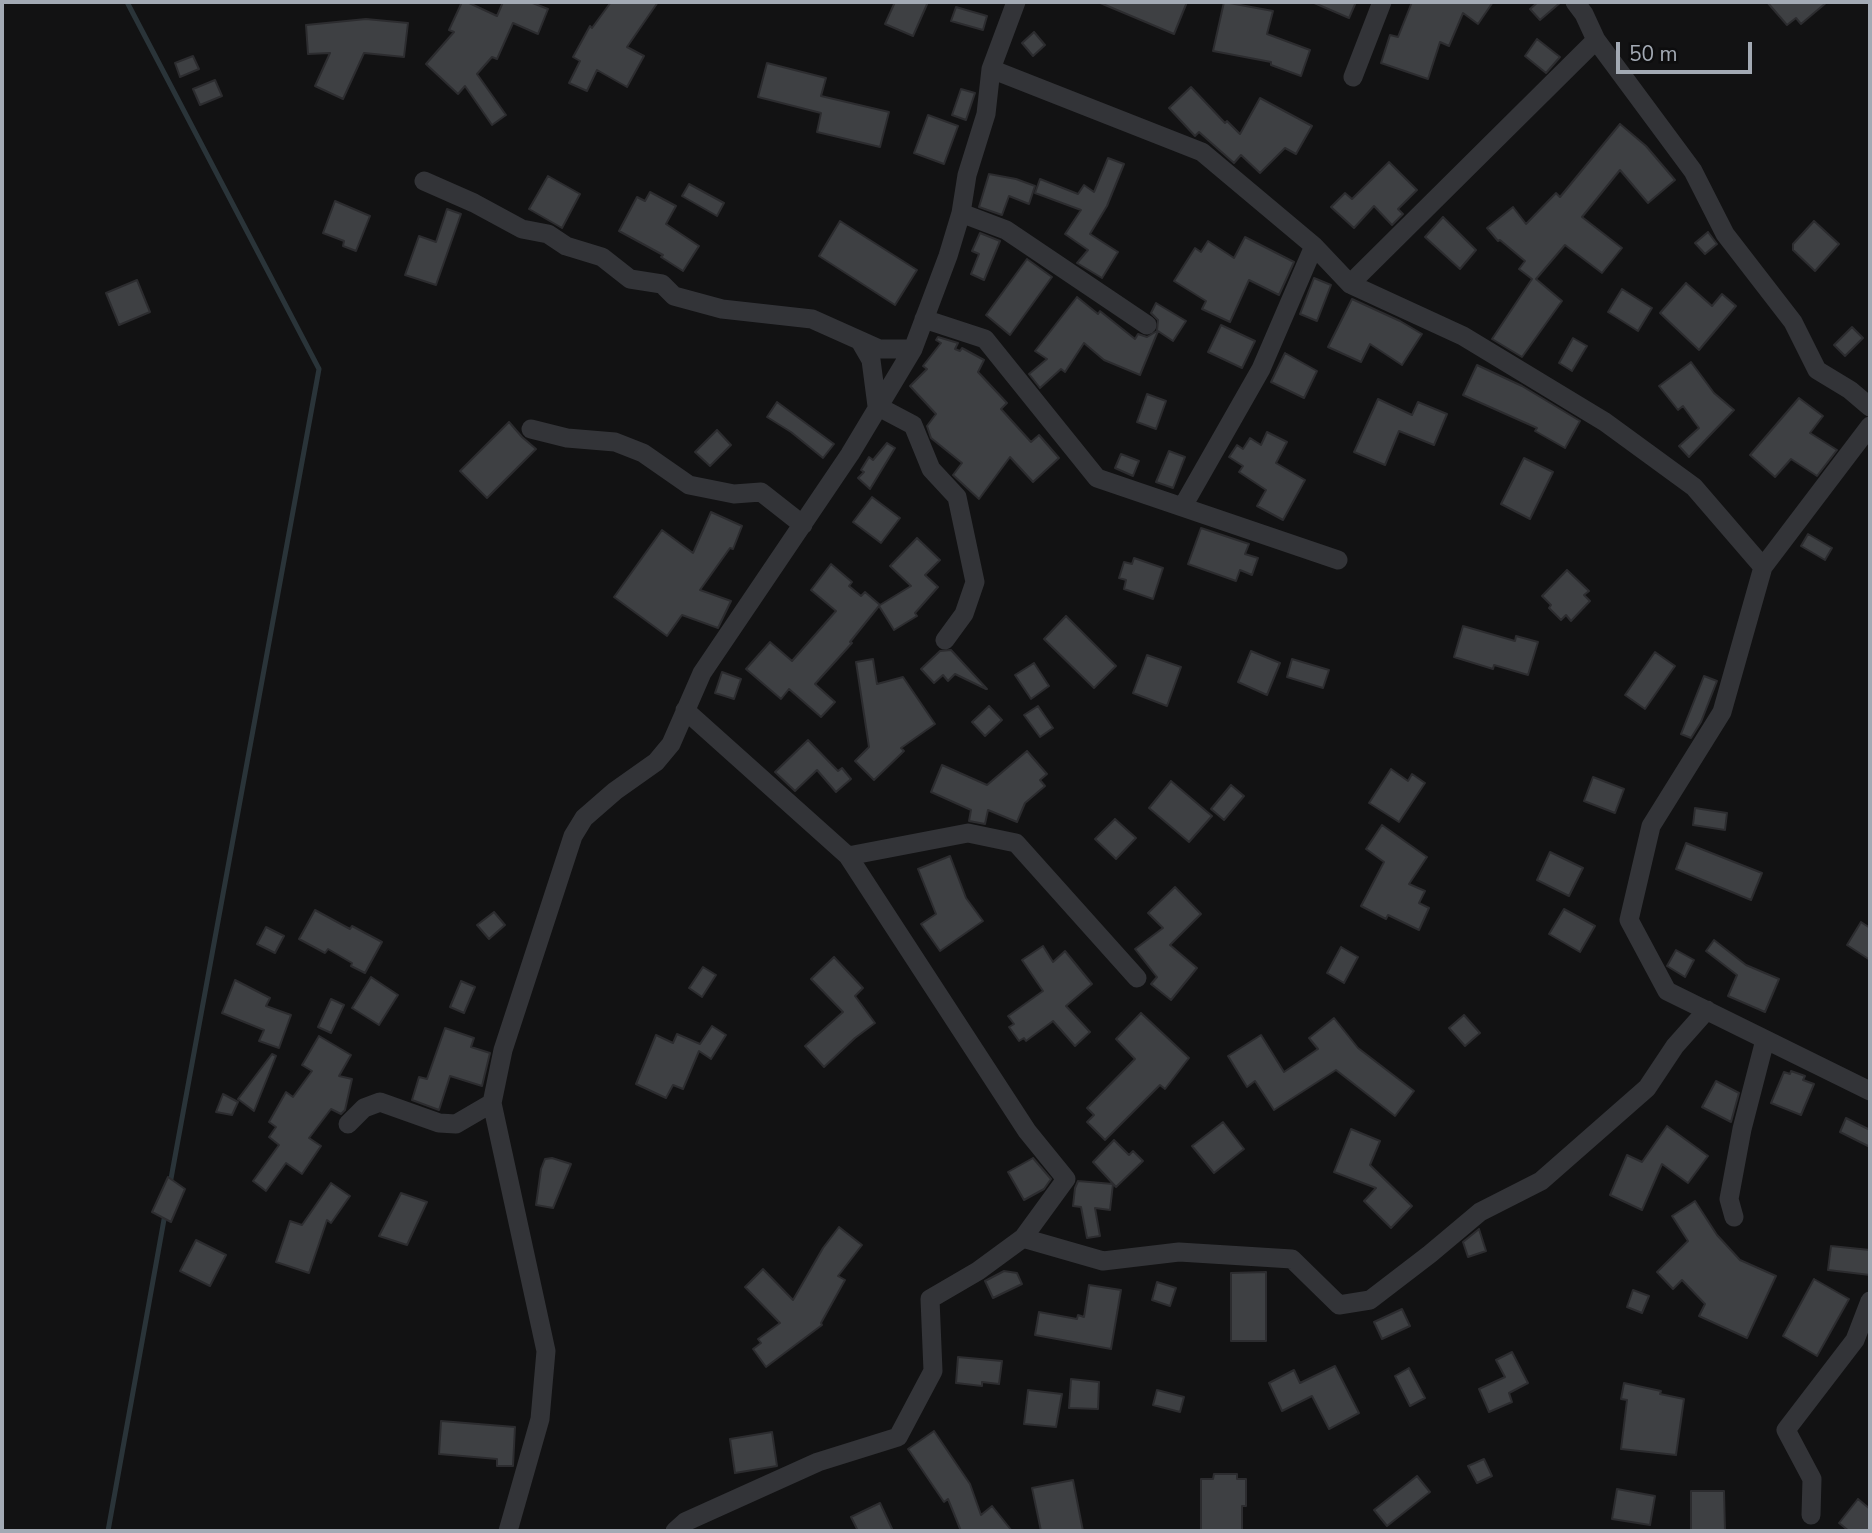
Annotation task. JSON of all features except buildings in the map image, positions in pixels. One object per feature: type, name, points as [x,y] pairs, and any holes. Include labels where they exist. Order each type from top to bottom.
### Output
[{"type":"street","points":[[1353,78],[1382,2]]},
{"type":"street","points":[[1575,2],[1584,14],[1595,40],[1693,171],[1725,234],[1793,322],[1817,370],[1850,390],[1870,407]]},
{"type":"street","points":[[508,1531],[540,1419],[546,1350],[492,1103],[503,1050],[573,835],[584,818],[615,791],[656,762],[671,744],[702,673],[850,454],[913,349],[961,213],[967,176],[986,114],[991,69],[1010,3]]},
{"type":"street","points":[[1350,284],[1595,40]]},
{"type":"street","points":[[991,69],[1202,152],[1314,246],[1350,284],[1463,336],[1605,422],[1694,487],[1763,567]]},
{"type":"street","points":[[424,181],[474,203],[522,229],[548,234],[566,246],[603,257],[631,279],[662,284],[674,296],[722,309],[812,319],[879,349],[913,349]]},
{"type":"street","points":[[961,213],[1006,230],[1147,325]]},
{"type":"street","points":[[1183,506],[1261,369],[1314,246]]},
{"type":"street","points":[[924,319],[985,339],[1097,478],[1338,559]]},
{"type":"street","points":[[860,341],[871,360],[877,406]]},
{"type":"street","points":[[877,406],[913,425],[931,469],[957,498],[975,582],[964,614],[945,640]]},
{"type":"street","points":[[1870,426],[1763,567],[1722,712],[1651,826],[1629,920],[1667,990],[1870,1091]]},
{"type":"street","points":[[531,429],[566,438],[615,442],[643,453],[689,485],[734,494],[761,492],[803,525]]},
{"type":"street","points":[[675,1531],[685,1522],[818,1462],[898,1437],[933,1371],[930,1299],[978,1271],[1023,1238],[1066,1179],[1027,1131],[848,856],[685,710]]},
{"type":"street","points":[[848,856],[968,833],[1016,843],[1137,978]]},
{"type":"street","points":[[1023,1238],[1102,1261],[1179,1252],[1292,1259],[1339,1305],[1370,1300],[1480,1212],[1541,1181],[1647,1088],[1675,1046],[1707,1010]]},
{"type":"street","points":[[1734,1217],[1729,1199],[1742,1129],[1765,1040]]},
{"type":"street","points":[[348,1124],[364,1108],[380,1102],[439,1123],[456,1124],[492,1103]]},
{"type":"street","points":[[1811,1515],[1812,1479],[1786,1430],[1862,1342],[1870,1301]]},
{"type":"waterway","points":[[127,2],[319,369],[170,1184]]},
{"type":"waterway","points":[[108,1531],[165,1214]]}]
